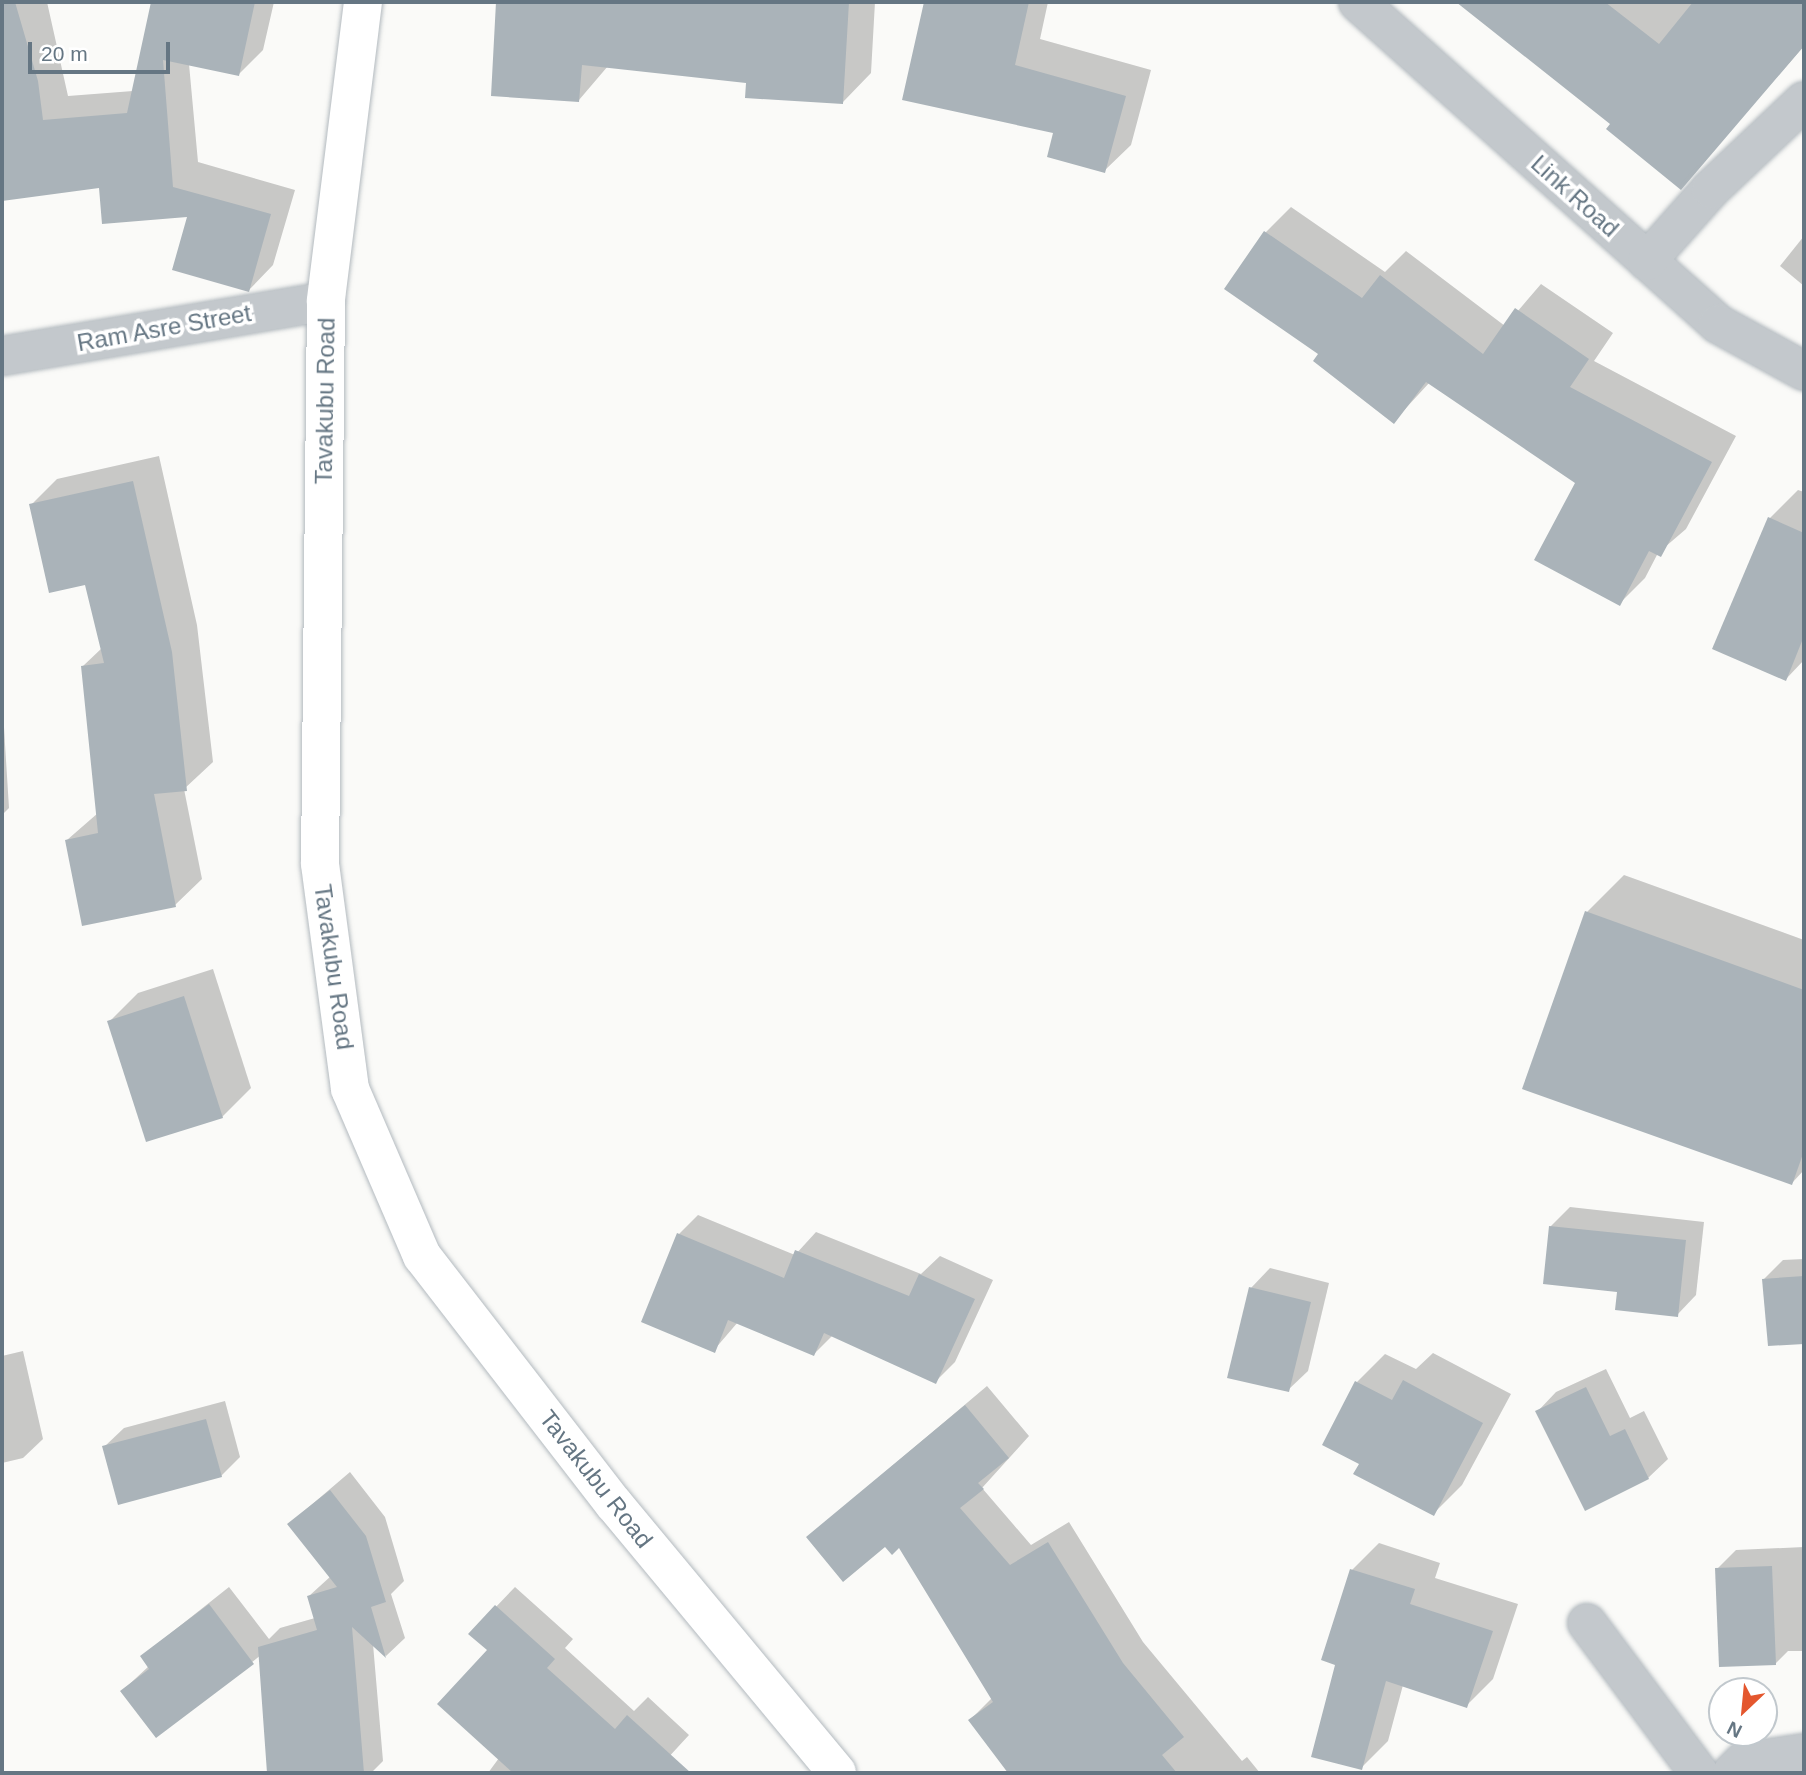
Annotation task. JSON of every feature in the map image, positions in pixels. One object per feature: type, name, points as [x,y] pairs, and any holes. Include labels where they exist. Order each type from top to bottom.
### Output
[{"type":"main road","name":"Tavakubu Road","points":[[363,2],[326,301],[320,864],[350,1089],[422,1256],[614,1504],[837,1773]]},
{"type":"street","name":"Link Road","points":[[1358,2],[1718,324],[1804,371]]},
{"type":"street","points":[[1647,261],[1712,189],[1804,101]]},
{"type":"street","name":"Ram Asre Street","points":[[2,356],[326,301]]},
{"type":"street","points":[[1587,1623],[1699,1773]]},
{"type":"street","points":[[1732,1773],[1744,1762],[1804,1753]]},
{"type":"building","points":[[2,2],[15,2],[38,81],[43,120],[127,113],[151,2],[255,2],[239,76],[163,60],[173,187],[271,214],[249,292],[172,270],[187,217],[102,224],[99,188],[2,201]]},
{"type":"building","points":[[496,2],[849,2],[843,104],[745,98],[746,83],[582,65],[579,102],[491,96]]},
{"type":"building","points":[[924,2],[1029,2],[1015,65],[1126,96],[1105,173],[1047,157],[1053,133],[902,100]]},
{"type":"building","points":[[1456,2],[1605,2],[1659,44],[1693,2],[1804,2],[1804,46],[1681,190],[1606,129],[1610,124]]},
{"type":"building","points":[[1264,231],[1362,298],[1380,275],[1483,354],[1515,308],[1589,359],[1570,387],[1712,462],[1661,557],[1649,551],[1620,606],[1534,560],[1575,483],[1426,382],[1394,424],[1313,361],[1318,354],[1224,289]]},
{"type":"building","points":[[133,481],[172,652],[187,791],[154,794],[176,907],[82,926],[65,840],[98,833],[81,666],[104,663],[85,585],[49,593],[29,504]]},
{"type":"building","points":[[1768,517],[1804,533],[1804,636],[1786,681],[1712,649]]},
{"type":"building","points":[[1585,911],[1804,990],[1804,1151],[1792,1185],[1522,1089]]},
{"type":"building","points":[[184,996],[223,1118],[146,1142],[107,1021]]},
{"type":"building","points":[[1549,1226],[1686,1240],[1678,1317],[1615,1310],[1617,1292],[1543,1284]]},
{"type":"building","points":[[677,1233],[784,1278],[795,1250],[909,1296],[919,1274],[975,1299],[936,1384],[824,1333],[814,1356],[728,1320],[715,1353],[641,1322]]},
{"type":"building","points":[[1804,1276],[1804,1344],[1768,1346],[1762,1279]]},
{"type":"building","points":[[1249,1287],[1311,1302],[1289,1392],[1227,1378]]},
{"type":"building","points":[[1403,1380],[1483,1423],[1434,1516],[1353,1474],[1359,1464],[1322,1445],[1355,1381],[1392,1400]]},
{"type":"building","points":[[1586,1387],[1610,1436],[1625,1429],[1649,1479],[1585,1511],[1535,1411]]},
{"type":"building","points":[[965,1405],[1009,1458],[978,1483],[984,1489],[960,1508],[1010,1565],[1048,1542],[1123,1663],[1184,1737],[1162,1755],[1177,1773],[1008,1773],[968,1720],[993,1702],[899,1548],[892,1555],[885,1547],[843,1582],[806,1537]]},
{"type":"building","points":[[206,1419],[222,1477],[118,1505],[102,1446]]},
{"type":"building","points":[[330,1490],[366,1536],[386,1602],[371,1607],[386,1658],[352,1627],[364,1773],[267,1773],[258,1647],[317,1630],[307,1596],[337,1587],[287,1524]]},
{"type":"building","points":[[1772,1566],[1776,1665],[1719,1667],[1715,1568]]},
{"type":"building","points":[[1350,1569],[1415,1589],[1410,1604],[1493,1631],[1467,1708],[1386,1681],[1362,1770],[1311,1757],[1335,1665],[1321,1660]]},
{"type":"building","points":[[209,1604],[254,1664],[156,1738],[120,1691],[149,1669],[140,1656]]},
{"type":"building","points":[[495,1605],[555,1659],[547,1668],[615,1729],[627,1715],[691,1773],[513,1773],[437,1704],[487,1650],[468,1634]]}]
